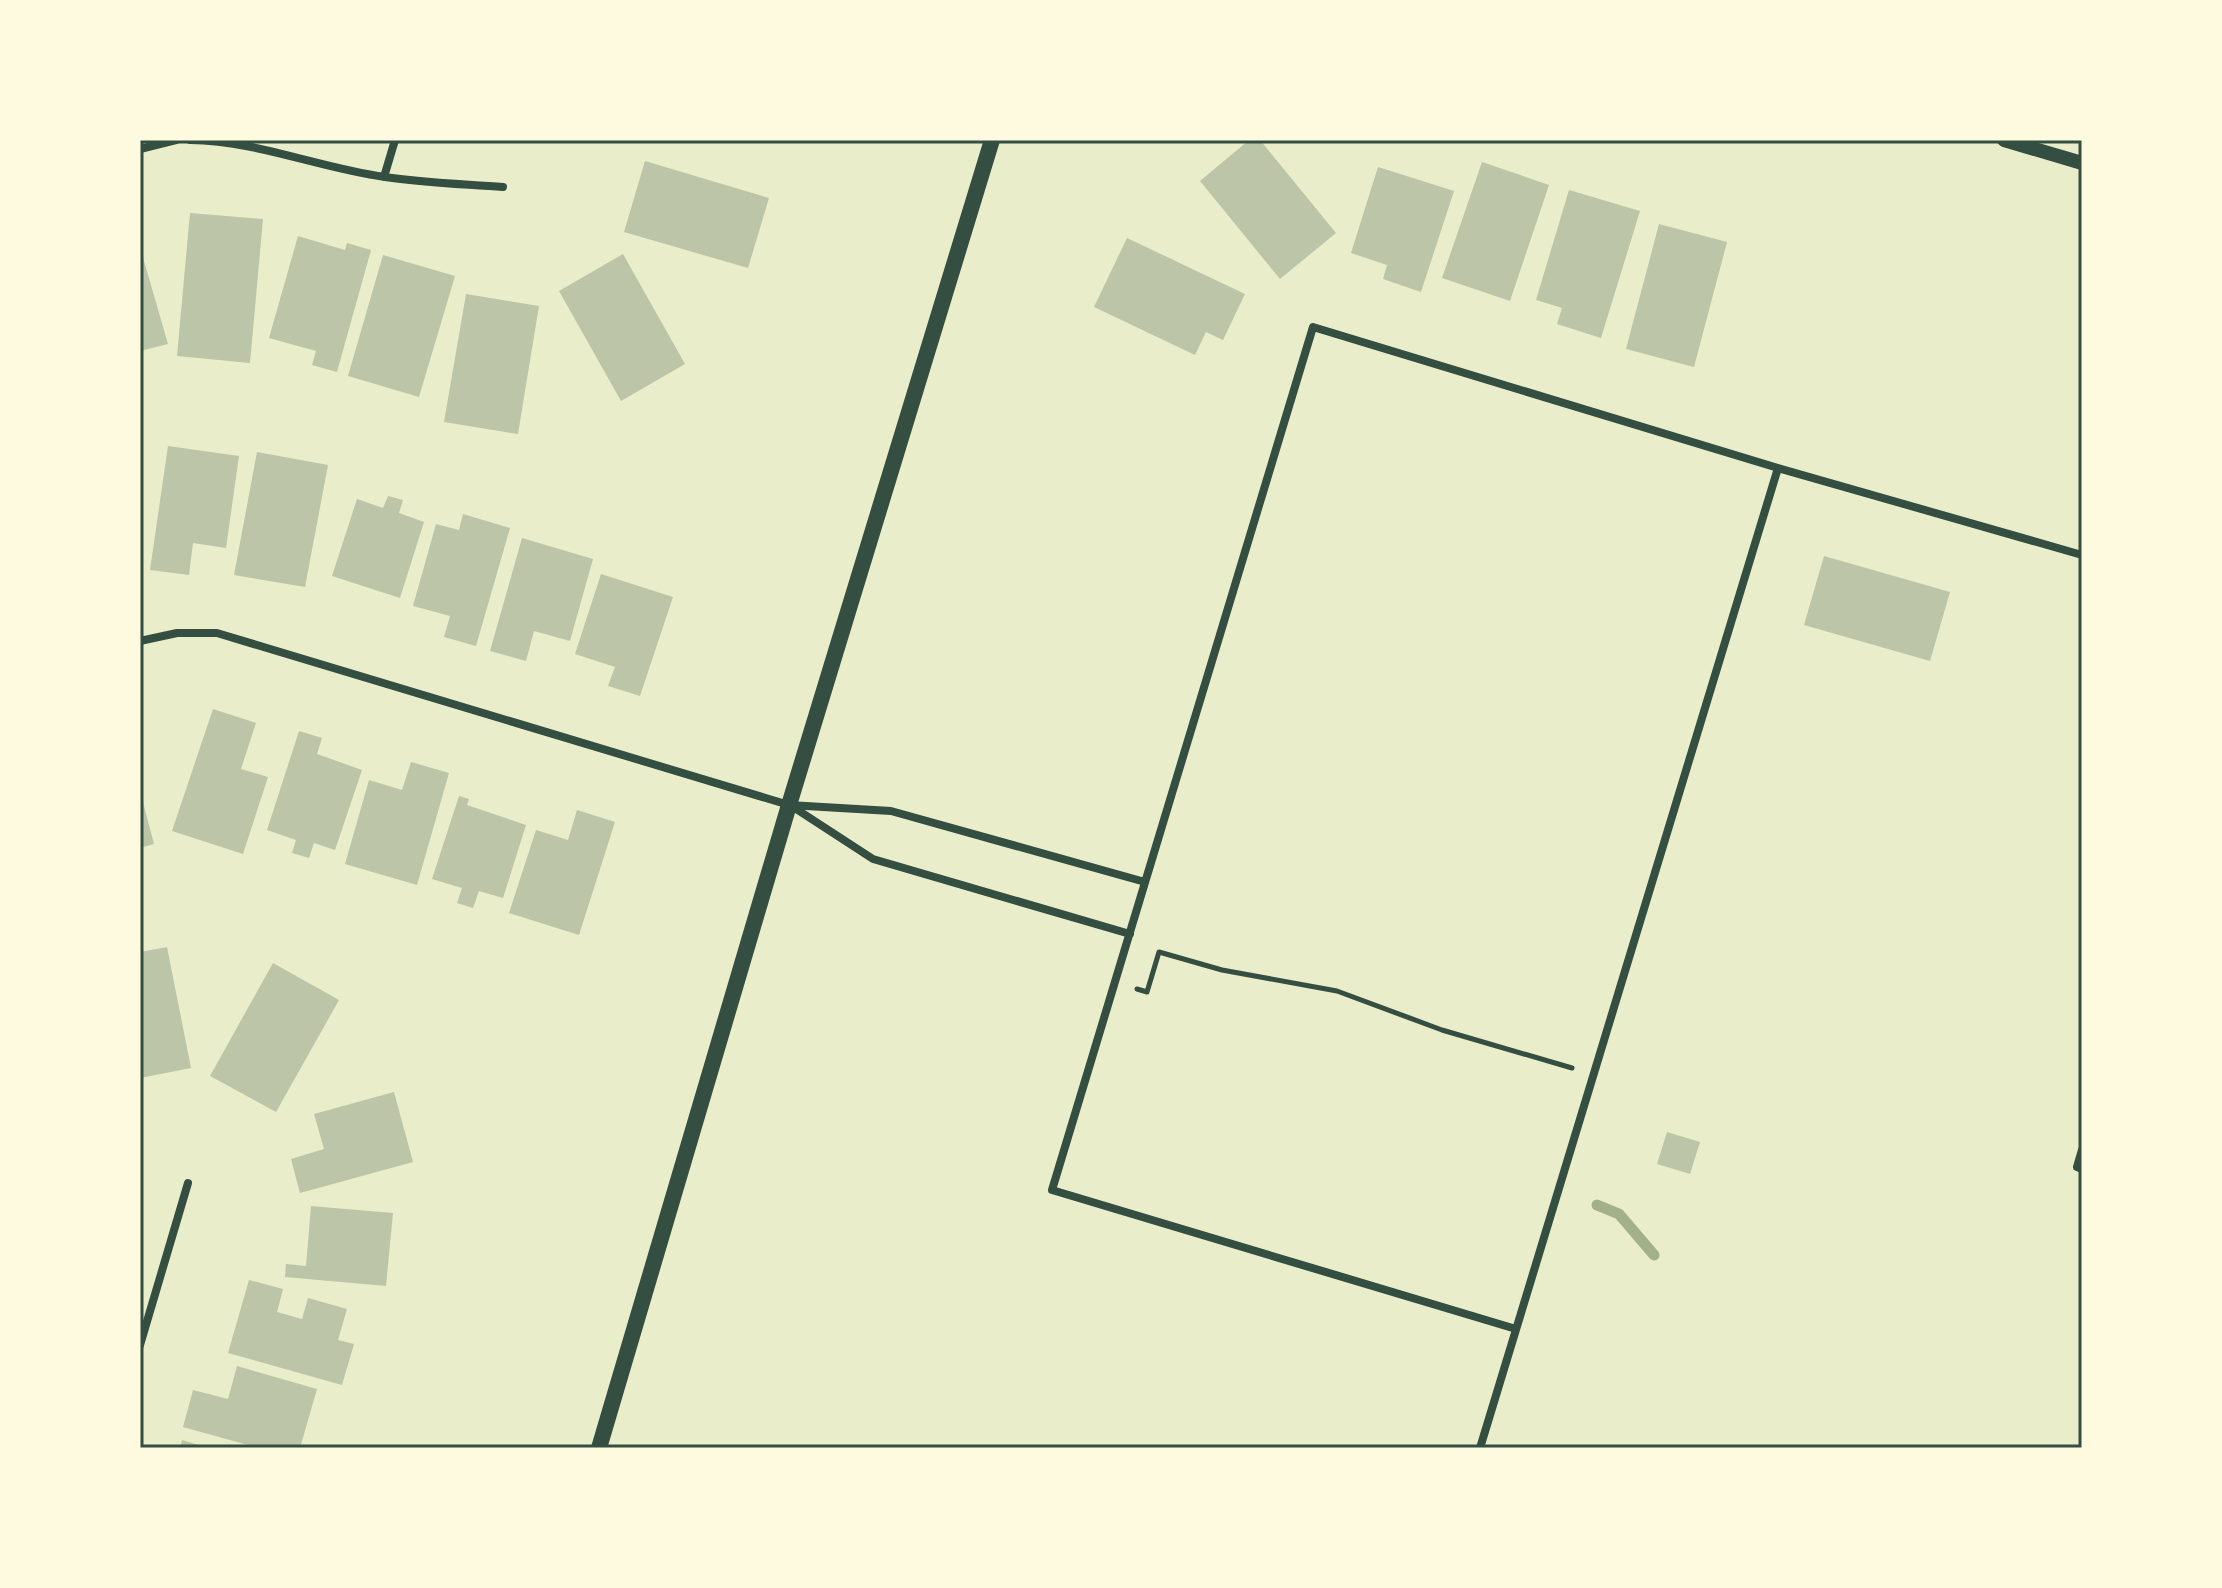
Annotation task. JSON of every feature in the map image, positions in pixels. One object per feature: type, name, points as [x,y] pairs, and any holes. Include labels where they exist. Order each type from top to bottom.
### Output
[{"type":"main road","points":[[599,1448],[789,805],[992,140]]},
{"type":"street","points":[[140,149],[176,140]]},
{"type":"street","points":[[190,140],[221,140],[262,147],[384,177],[503,187]]},
{"type":"street","points":[[384,177],[395,140]]},
{"type":"street","points":[[2004,140],[2082,163]]},
{"type":"street","points":[[1516,1329],[1052,1190],[1313,327],[1778,468],[2082,555]]},
{"type":"street","points":[[1480,1448],[1778,468]]},
{"type":"street","points":[[140,641],[177,633],[217,633],[789,805],[891,811],[1145,882]]},
{"type":"street","points":[[789,805],[873,859],[1130,934]]},
{"type":"street","points":[[2080,1168],[2082,1150]]},
{"type":"street","points":[[140,1345],[188,1183]]},
{"type":"path","points":[[1115,983],[1147,992],[1159,952],[1222,970],[1337,991],[1442,1030],[1594,1073]]},
{"type":"building","points":[[1249,140],[1260,140],[1336,233],[1280,279],[1200,181]]},
{"type":"building","points":[[645,161],[769,198],[748,268],[624,232]]},
{"type":"building","points":[[1482,162],[1549,185],[1510,301],[1442,278]]},
{"type":"building","points":[[1378,167],[1454,191],[1421,292],[1383,279],[1387,265],[1351,253]]},
{"type":"building","points":[[1569,190],[1640,211],[1601,338],[1557,324],[1562,308],[1536,300]]},
{"type":"building","points":[[190,213],[263,219],[250,363],[177,356]]},
{"type":"building","points":[[1659,224],[1727,242],[1694,367],[1626,349]]},
{"type":"building","points":[[298,236],[345,250],[347,243],[371,250],[337,372],[312,365],[316,351],[269,338]]},
{"type":"building","points":[[1127,238],[1245,294],[1223,340],[1206,332],[1195,355],[1094,307]]},
{"type":"building","points":[[140,247],[168,344],[140,351]]},
{"type":"building","points":[[623,254],[685,364],[621,401],[559,291]]},
{"type":"building","points":[[383,255],[455,276],[419,397],[348,376]]},
{"type":"building","points":[[466,294],[539,306],[518,434],[444,422]]},
{"type":"building","points":[[168,446],[239,456],[226,548],[193,543],[189,575],[150,570]]},
{"type":"building","points":[[257,452],[328,465],[305,587],[234,575]]},
{"type":"building","points":[[388,496],[403,500],[399,513],[424,522],[400,598],[332,576],[357,499],[383,508]]},
{"type":"building","points":[[463,514],[510,528],[476,646],[444,637],[450,616],[413,606],[436,524],[459,530]]},
{"type":"building","points":[[522,538],[593,559],[570,641],[534,631],[526,661],[490,651]]},
{"type":"building","points":[[1824,556],[1950,592],[1930,661],[1804,625]]},
{"type":"building","points":[[601,574],[673,597],[640,696],[608,686],[615,667],[575,654]]},
{"type":"building","points":[[213,709],[256,723],[241,769],[268,777],[243,854],[172,831]]},
{"type":"building","points":[[299,731],[322,738],[317,754],[362,770],[335,850],[314,843],[309,858],[292,853],[296,840],[267,830]]},
{"type":"building","points":[[411,762],[449,773],[417,885],[345,864],[369,780],[402,790]]},
{"type":"building","points":[[140,791],[154,844],[140,848]]},
{"type":"building","points":[[459,796],[469,799],[467,805],[526,825],[503,898],[479,891],[473,908],[457,903],[462,888],[432,879]]},
{"type":"building","points":[[577,810],[615,822],[579,935],[509,913],[536,830],[568,840]]},
{"type":"building","points":[[167,947],[191,1068],[140,1078],[140,952]]},
{"type":"building","points":[[273,963],[339,1000],[276,1112],[210,1076]]},
{"type":"building","points":[[394,1092],[413,1162],[300,1193],[291,1159],[324,1149],[314,1114]]},
{"type":"building","points":[[1667,1132],[1700,1142],[1690,1174],[1657,1164]]},
{"type":"building","points":[[311,1206],[393,1213],[386,1286],[285,1277],[286,1264],[306,1266]]},
{"type":"building","points":[[249,1280],[283,1289],[277,1312],[302,1319],[308,1298],[347,1309],[338,1340],[354,1344],[342,1385],[228,1353]]},
{"type":"building","points":[[237,1366],[317,1389],[300,1448],[259,1448],[183,1427],[193,1390],[228,1399]]},
{"type":"building","points":[[182,1440],[205,1447],[205,1448],[180,1448]]},
{"type":"waterway","points":[[1597,1205],[1619,1214],[1654,1255]]}]
